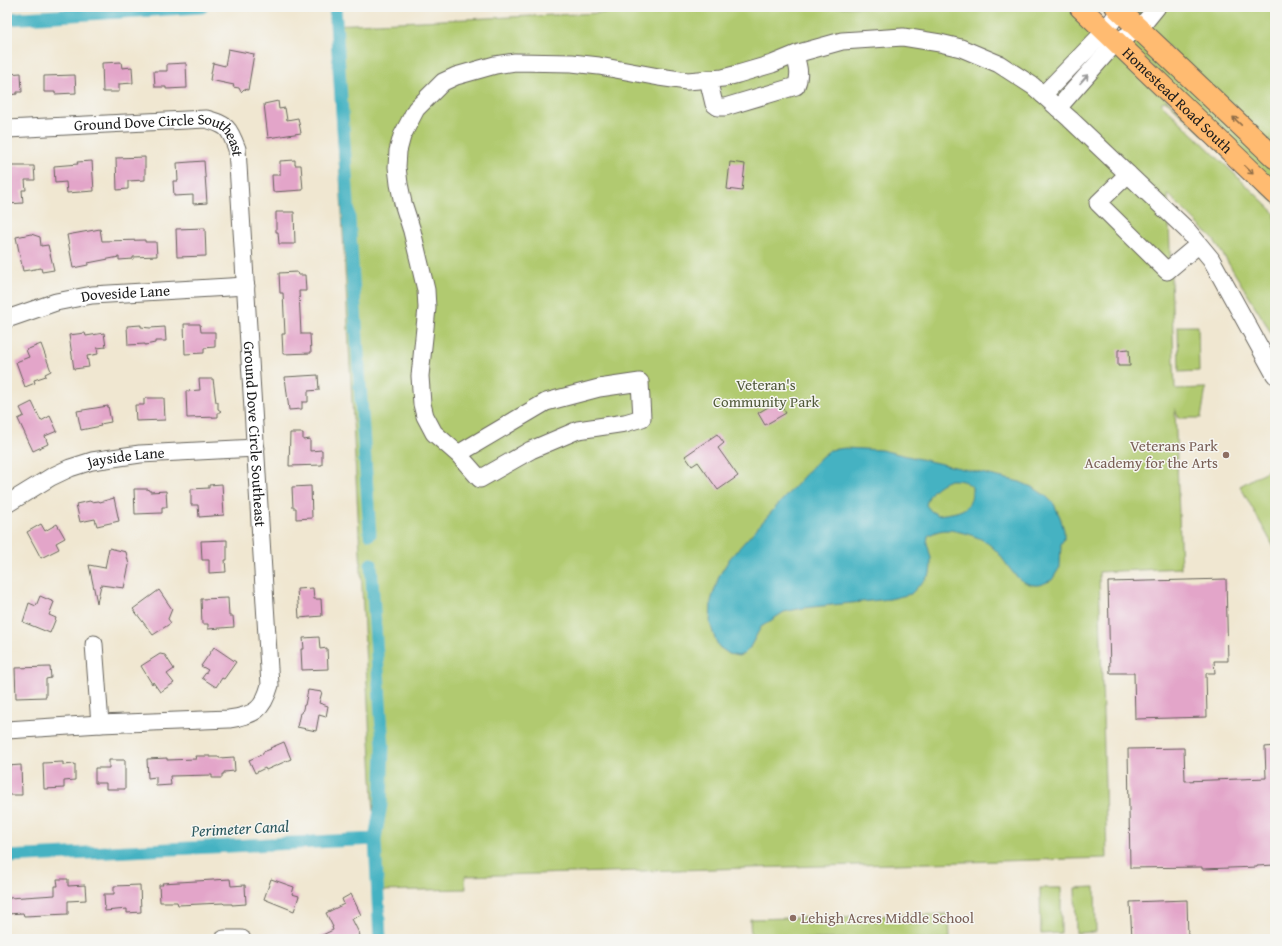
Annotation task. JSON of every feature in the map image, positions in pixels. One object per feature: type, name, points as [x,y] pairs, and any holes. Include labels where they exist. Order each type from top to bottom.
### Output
[{"type":"main road","name":"Homestead Road South","points":[[1080,7],[1275,194]]},
{"type":"main road","name":"Homestead Road South","points":[[1119,8],[1275,158]]},
{"type":"street","points":[[1043,95],[1111,37],[1140,28],[1157,7]]},
{"type":"street","points":[[1058,108],[1111,37],[1119,8]]},
{"type":"street","points":[[458,454],[546,402],[599,388],[640,382],[642,418],[625,423],[578,430],[531,450],[480,479],[458,454],[434,433],[425,416],[422,404],[420,376],[427,308],[426,290],[412,231],[403,203],[397,167],[398,151],[402,136],[416,109],[443,82],[456,76],[495,65],[515,62],[572,63],[599,66],[660,78],[687,81],[723,78],[795,54],[842,41],[903,38],[919,39],[961,48],[999,64],[1033,86],[1187,230],[1211,260],[1275,375]]},
{"type":"street","points":[[708,79],[714,104],[718,107],[724,107],[796,86],[799,80],[799,71],[795,54]]},
{"type":"street","name":"Ground Dove Circle Southeast","points":[[7,129],[206,119],[222,124],[231,133],[237,149],[270,685],[266,699],[257,710],[245,716],[229,719],[100,724],[7,730]]},
{"type":"street","points":[[1128,174],[1098,203],[1166,271],[1198,245]]},
{"type":"street","name":"Doveside Lane","points":[[7,319],[56,302],[92,295],[246,286]]},
{"type":"street","name":"Jayside Lane","points":[[7,504],[50,477],[70,468],[92,461],[140,454],[256,448]]},
{"type":"street","points":[[94,644],[100,724]]},
{"type":"street","points":[[224,939],[242,939]]},
{"type":"green space","name":"Veteran's Community Park","points":[[733,7],[1071,7],[1275,203],[1169,103],[1166,101],[1161,103],[1275,213],[1275,342],[1266,324],[1214,240],[1168,194],[1175,389],[1206,388],[1201,418],[1178,418],[1175,408],[1181,568],[1099,572],[1107,858],[465,876],[466,889],[378,891],[332,25]]},
{"type":"green space","points":[[1099,7],[1106,7],[1275,168],[1275,184],[1119,35],[1122,30]]},
{"type":"green space","points":[[1126,7],[1275,7],[1275,148]]},
{"type":"green space","points":[[1178,326],[1198,326],[1199,371],[1179,372]]},
{"type":"green space","points":[[1275,466],[1275,549],[1240,486]]},
{"type":"green space","points":[[1095,887],[1096,932],[1076,933],[1075,888]]},
{"type":"green space","points":[[1040,888],[1061,888],[1061,933],[1041,934]]},
{"type":"green space","points":[[949,914],[950,939],[751,939],[750,919]]},
{"type":"water","points":[[845,448],[881,450],[1020,482],[1034,488],[1046,496],[1054,504],[1060,517],[1064,530],[1064,539],[1061,544],[1060,567],[1052,580],[1039,585],[1027,583],[1015,575],[996,551],[984,541],[960,532],[951,530],[940,531],[928,536],[927,543],[931,558],[930,574],[911,594],[890,599],[803,608],[784,612],[761,627],[749,649],[744,654],[738,656],[729,654],[719,647],[710,623],[711,601],[719,576],[730,558],[821,457],[830,450]],"holes":[[[950,480],[959,480],[972,487],[970,502],[963,509],[952,513],[938,515],[931,511],[926,505],[927,500],[938,486]]]},
{"type":"building","points":[[228,49],[254,54],[248,90],[244,89],[241,92],[239,88],[233,87],[234,85],[210,80],[213,63],[225,66]]},
{"type":"building","points":[[121,62],[122,68],[132,67],[133,83],[119,84],[119,92],[103,92],[102,63]]},
{"type":"building","points":[[186,63],[187,88],[166,89],[166,87],[155,87],[154,71],[167,71],[167,64]]},
{"type":"building","points":[[21,73],[22,92],[7,95],[7,74]]},
{"type":"building","points":[[75,75],[76,93],[55,94],[55,92],[44,92],[44,76]]},
{"type":"building","points":[[278,101],[279,109],[285,108],[287,120],[298,118],[301,133],[268,138],[264,104]]},
{"type":"building","points":[[145,157],[145,180],[128,181],[128,189],[117,190],[116,158]]},
{"type":"building","points":[[295,160],[295,165],[301,165],[303,190],[273,192],[272,175],[280,175],[280,161]]},
{"type":"building","points":[[92,161],[94,191],[67,193],[66,182],[55,183],[54,166]]},
{"type":"building","points":[[204,161],[207,203],[193,204],[193,195],[174,196],[173,181],[178,181],[177,163]]},
{"type":"building","points":[[730,162],[745,164],[742,191],[727,189]]},
{"type":"building","points":[[7,166],[34,166],[35,180],[25,180],[26,190],[22,190],[23,203],[7,204]]},
{"type":"building","points":[[276,212],[294,212],[295,244],[279,244],[278,232],[276,232]]},
{"type":"building","points":[[205,228],[206,256],[177,257],[176,229]]},
{"type":"building","points":[[100,229],[102,241],[145,240],[145,242],[156,242],[157,256],[133,257],[133,259],[119,260],[119,257],[88,263],[88,265],[73,268],[67,235]]},
{"type":"building","points":[[31,234],[40,237],[41,246],[48,245],[54,270],[42,272],[41,268],[23,271],[16,237]]},
{"type":"building","points":[[297,272],[298,275],[305,275],[306,291],[299,291],[301,334],[310,334],[311,353],[283,354],[282,334],[285,334],[283,293],[280,293],[279,273]]},
{"type":"building","points":[[184,324],[200,324],[201,332],[215,332],[215,347],[204,348],[204,353],[185,354]]},
{"type":"building","points":[[141,325],[141,327],[150,328],[165,327],[166,341],[155,341],[155,343],[145,345],[128,345],[127,326]]},
{"type":"building","points":[[85,333],[86,336],[104,333],[106,347],[97,348],[98,354],[87,356],[89,367],[74,369],[69,335]]},
{"type":"building","points":[[41,344],[51,371],[45,374],[46,376],[34,380],[35,383],[25,387],[16,362],[29,357],[26,350]]},
{"type":"building","points":[[1129,349],[1130,366],[1118,366],[1118,350]]},
{"type":"building","points":[[318,375],[319,390],[308,391],[308,402],[302,402],[302,409],[289,410],[285,377]]},
{"type":"building","points":[[199,379],[213,379],[216,402],[218,402],[218,409],[221,411],[218,413],[218,417],[187,418],[186,391],[200,390]]},
{"type":"building","points":[[164,398],[165,420],[136,421],[135,405],[144,405],[144,399]]},
{"type":"building","points":[[778,401],[786,413],[765,425],[758,413]]},
{"type":"building","points":[[32,402],[41,421],[50,416],[57,431],[45,436],[48,444],[33,451],[18,419],[24,416],[20,408]]},
{"type":"building","points":[[108,406],[111,422],[100,424],[101,426],[81,430],[77,411]]},
{"type":"building","points":[[290,433],[303,433],[303,440],[310,439],[310,451],[322,450],[322,465],[289,466]]},
{"type":"building","points":[[717,434],[724,443],[718,448],[738,476],[718,490],[698,462],[692,466],[685,456]]},
{"type":"building","points":[[222,484],[224,515],[199,517],[198,505],[191,505],[191,489],[209,488],[209,485]]},
{"type":"building","points":[[311,486],[312,518],[296,519],[296,508],[293,508],[292,487]]},
{"type":"building","points":[[134,489],[147,489],[150,490],[150,492],[166,491],[167,507],[162,507],[162,513],[135,514]]},
{"type":"building","points":[[114,498],[119,521],[97,526],[95,519],[80,522],[76,504],[90,501],[100,502]]},
{"type":"building","points":[[41,524],[45,531],[57,524],[65,538],[56,543],[59,549],[41,558],[27,532]]},
{"type":"building","points":[[227,540],[227,560],[225,560],[226,572],[209,573],[209,560],[202,560],[201,541]]},
{"type":"building","points":[[109,548],[126,552],[129,565],[124,588],[101,585],[97,603],[89,565],[105,568]]},
{"type":"building","points":[[1226,579],[1228,661],[1214,661],[1215,673],[1206,673],[1207,717],[1135,719],[1134,673],[1110,673],[1108,582]]},
{"type":"building","points":[[313,588],[314,599],[321,599],[322,616],[299,618],[297,589]]},
{"type":"building","points":[[159,590],[172,609],[168,619],[171,623],[153,635],[133,609]]},
{"type":"building","points":[[40,596],[54,602],[49,615],[56,618],[50,633],[23,622],[29,603],[36,606]]},
{"type":"building","points":[[228,598],[229,616],[233,616],[234,627],[208,629],[208,624],[202,624],[201,599]]},
{"type":"building","points":[[319,637],[320,649],[327,648],[328,669],[302,670],[301,649],[304,649],[303,638]]},
{"type":"building","points":[[214,647],[236,662],[224,679],[222,678],[216,687],[202,678],[208,670],[201,666]]},
{"type":"building","points":[[160,654],[165,655],[174,669],[167,674],[174,683],[160,692],[153,682],[152,684],[141,666]]},
{"type":"building","points":[[50,667],[51,678],[46,679],[46,697],[16,698],[15,668]]},
{"type":"building","points":[[308,690],[322,692],[319,703],[328,706],[326,717],[319,715],[316,731],[297,727],[300,713],[302,713],[305,705]]},
{"type":"building","points":[[284,742],[291,759],[255,773],[249,760]]},
{"type":"building","points":[[1275,746],[1275,865],[1202,869],[1202,867],[1130,868],[1128,749],[1184,748],[1185,781],[1266,778],[1265,747]]},
{"type":"building","points":[[195,756],[210,756],[219,758],[234,757],[235,771],[224,772],[224,774],[222,774],[222,778],[212,778],[212,775],[170,776],[171,785],[156,786],[156,777],[148,778],[147,759],[196,759]]},
{"type":"building","points":[[109,760],[125,760],[125,789],[106,789],[106,783],[95,783],[95,768],[109,768]]},
{"type":"building","points":[[63,762],[63,765],[75,764],[75,780],[64,781],[64,788],[44,789],[43,763]]},
{"type":"building","points":[[21,765],[22,795],[7,795],[7,766]]},
{"type":"building","points":[[57,879],[68,879],[68,886],[85,885],[86,900],[68,901],[68,914],[24,916],[23,913],[7,914],[7,901],[9,898],[55,895],[55,886],[58,886]]},
{"type":"building","points":[[230,879],[231,886],[245,885],[246,904],[232,905],[223,903],[178,905],[177,902],[160,902],[159,885],[163,885],[162,883]]},
{"type":"building","points":[[271,879],[294,887],[292,894],[299,896],[294,911],[264,899]]},
{"type":"building","points":[[140,885],[141,912],[127,913],[127,909],[105,911],[104,894],[114,894],[114,886]]},
{"type":"building","points":[[351,894],[361,915],[352,919],[360,935],[351,939],[314,939],[333,930],[326,913],[344,904],[342,899]]},
{"type":"building","points":[[1187,900],[1188,939],[1132,939],[1130,902]]},
{"type":"waterway","points":[[7,19],[202,7]]},
{"type":"waterway","points":[[335,7],[370,534]]},
{"type":"waterway","points":[[371,564],[383,746],[381,805],[375,839]]},
{"type":"waterway","name":"Perimeter Canal","points":[[7,857],[375,839],[380,939]]},
{"type":"place","name":"Veterans Park Academy for the Arts","points":[[1226,455]]},
{"type":"place","name":"Lehigh Acres Middle School","points":[[793,918]]}]
